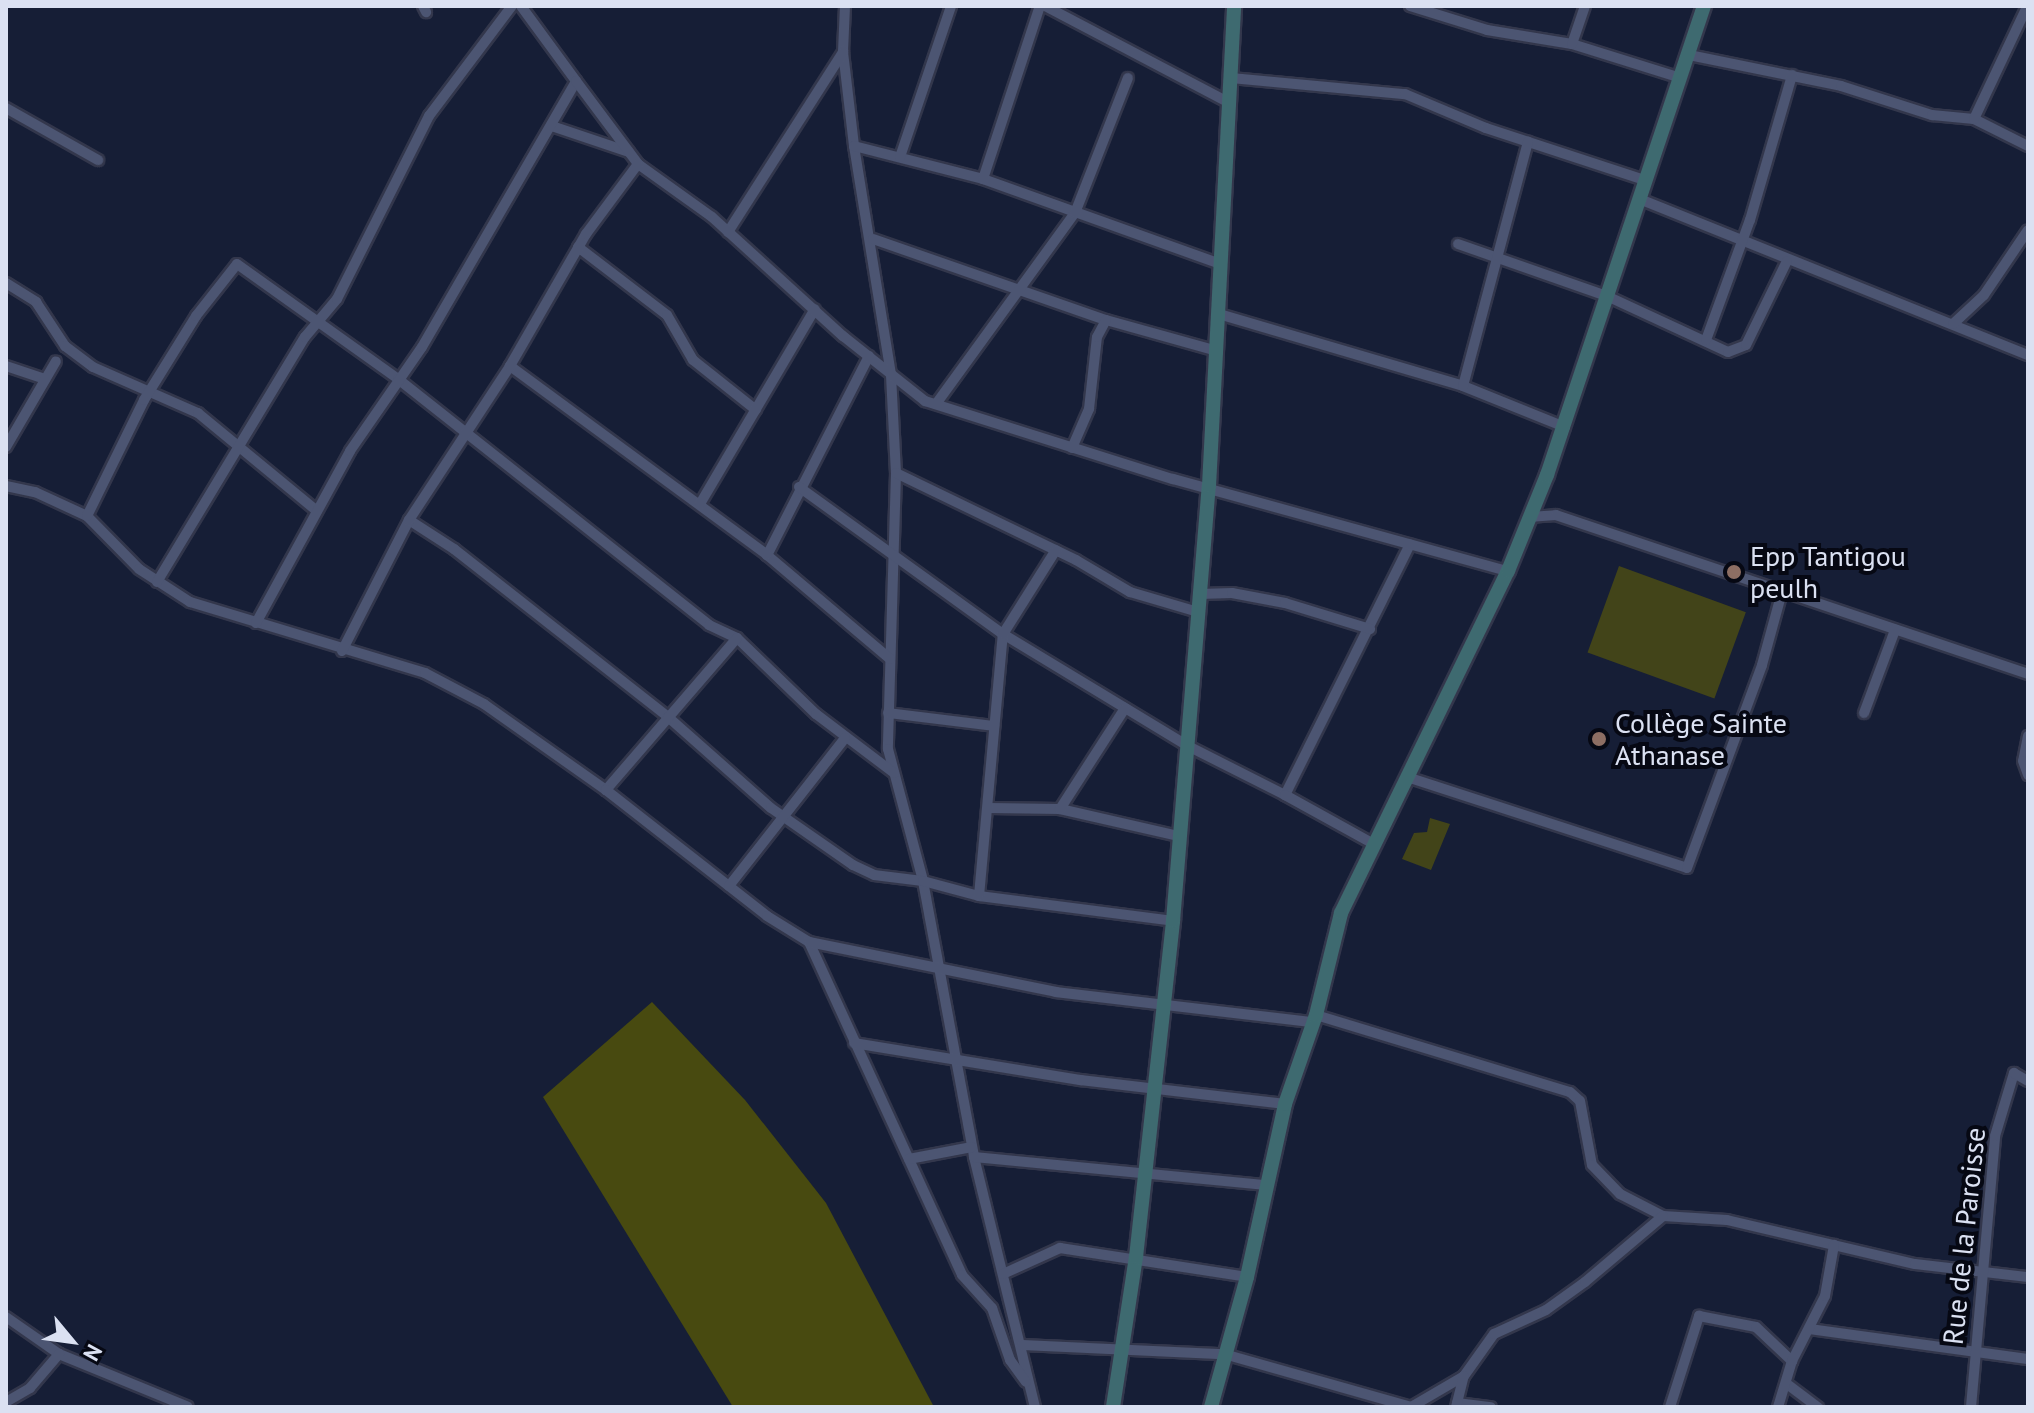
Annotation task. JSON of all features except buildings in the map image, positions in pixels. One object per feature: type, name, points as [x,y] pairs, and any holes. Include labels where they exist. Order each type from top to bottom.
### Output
[{"type":"main road","points":[[1113,1407],[1136,1257],[1173,921],[1209,486],[1234,6]]},
{"type":"main road","points":[[1211,1407],[1247,1277],[1264,1185],[1285,1104],[1314,1018],[1341,913],[1372,843],[1508,571],[1565,427],[1704,6]]},
{"type":"street","points":[[157,582],[305,337],[320,323],[429,116],[512,6]]},
{"type":"street","points":[[845,6],[843,52],[854,146],[873,239],[891,375],[896,473],[888,713],[894,773],[923,881],[937,971],[973,1152],[1035,1407]]},
{"type":"street","points":[[900,157],[951,6]]},
{"type":"street","points":[[983,179],[1043,6],[1230,103]]},
{"type":"street","points":[[1410,6],[1487,30],[1572,44],[1681,78]]},
{"type":"street","points":[[1572,44],[1585,6]]},
{"type":"street","points":[[1974,119],[2025,8]]},
{"type":"street","points":[[505,19],[524,11],[638,164],[728,232],[891,375],[936,404],[1072,448],[1508,571]]},
{"type":"street","points":[[728,232],[843,52]]},
{"type":"street","points":[[1689,55],[1792,75],[1932,115],[1974,119],[2028,146]]},
{"type":"street","points":[[1706,340],[1742,241],[1792,75]]},
{"type":"street","points":[[936,404],[1075,213],[1128,78]]},
{"type":"street","points":[[1231,78],[1396,92],[1528,142],[1647,181]]},
{"type":"street","points":[[256,623],[317,511],[552,126],[576,81]]},
{"type":"street","points":[[6,108],[98,160]]},
{"type":"street","points":[[552,126],[630,153]]},
{"type":"street","points":[[1463,386],[1500,262],[1528,142]]},
{"type":"street","points":[[854,146],[983,179],[1221,264]]},
{"type":"street","points":[[342,651],[409,520],[510,366],[578,247],[638,164]]},
{"type":"street","points":[[1642,200],[1787,261],[2028,355]]},
{"type":"street","points":[[1953,324],[1984,295],[2028,230]]},
{"type":"street","points":[[873,239],[1023,288],[1106,320],[1217,351]]},
{"type":"street","points":[[1458,244],[1500,262],[1609,297],[1728,352],[1746,345],[1787,261]]},
{"type":"street","points":[[578,247],[667,315],[693,360],[756,410]]},
{"type":"street","points":[[87,516],[152,390],[196,316],[237,264],[398,379],[709,625],[737,638],[845,738],[894,773]]},
{"type":"street","points":[[6,283],[36,302],[65,346],[93,367],[152,390],[198,413],[241,444],[317,511]]},
{"type":"street","points":[[700,504],[815,309]]},
{"type":"street","points":[[1219,314],[1463,386],[1565,427]]},
{"type":"street","points":[[1072,448],[1089,409],[1097,337],[1106,320]]},
{"type":"street","points":[[767,555],[799,487],[869,356]]},
{"type":"street","points":[[6,447],[56,361]]},
{"type":"street","points":[[6,366],[45,379]]},
{"type":"street","points":[[510,366],[767,555],[890,659]]},
{"type":"street","points":[[896,473],[1056,550],[1130,592],[1198,612]]},
{"type":"street","points":[[6,486],[35,492],[87,516],[157,582],[190,602],[444,682],[606,790],[729,886],[809,942],[937,971],[1164,1007],[1314,1018],[1570,1092],[1581,1105],[1592,1165],[1620,1194],[1663,1216],[1727,1220],[1915,1264],[2028,1277]]},
{"type":"street","points":[[799,487],[893,560],[1003,634],[1188,746],[1372,843]]},
{"type":"street","points":[[1529,517],[1556,515],[1783,588],[1895,630],[2028,674]]},
{"type":"street","points":[[409,520],[454,549],[668,717],[783,817],[874,875],[923,881],[979,896],[1173,921]]},
{"type":"street","points":[[1285,795],[1410,544]]},
{"type":"street","points":[[979,896],[1003,634],[1056,550]]},
{"type":"street","points":[[1407,777],[1687,868],[1762,665],[1783,588]]},
{"type":"street","points":[[1200,594],[1232,593],[1285,603],[1370,629]]},
{"type":"street","points":[[1864,713],[1895,630]]},
{"type":"street","points":[[606,790],[737,638]]},
{"type":"street","points":[[1060,809],[1125,708]]},
{"type":"street","points":[[888,713],[994,726]]},
{"type":"street","points":[[2028,736],[2023,761],[2028,775]]},
{"type":"street","points":[[729,886],[845,738]]},
{"type":"street","points":[[989,808],[1060,809],[1179,836]]},
{"type":"street","points":[[809,942],[962,1275],[992,1308],[1010,1360],[1027,1384]]},
{"type":"street","points":[[854,1043],[1156,1090],[1285,1104]]},
{"type":"street","name":"Rue de la Paroisse","points":[[1971,1407],[1993,1146],[2014,1073],[2028,1081]]},
{"type":"street","points":[[909,1159],[973,1152],[1143,1175],[1264,1185]]},
{"type":"street","points":[[1491,1407],[1457,1405],[1464,1376],[1494,1334],[1546,1310],[1663,1216]]},
{"type":"street","points":[[1778,1407],[1792,1361],[1825,1296],[1834,1245]]},
{"type":"street","points":[[1003,1274],[1060,1248],[1136,1257],[1247,1277]]},
{"type":"street","points":[[1670,1407],[1699,1316],[1756,1327],[1792,1361]]},
{"type":"street","points":[[6,1317],[59,1354],[188,1407]]},
{"type":"street","points":[[1809,1329],[2028,1359]]},
{"type":"street","points":[[1022,1345],[1224,1354],[1411,1407],[1464,1376]]},
{"type":"street","points":[[6,1402],[30,1388],[59,1354]]},
{"type":"street","points":[[1787,1384],[1818,1407]]},
{"type":"green space","points":[[1619,566],[1746,612],[1714,699],[1588,652]]},
{"type":"green space","points":[[1430,818],[1450,824],[1431,870],[1402,859],[1414,833],[1427,832]]},
{"type":"shaded area","points":[[652,1002],[745,1100],[826,1203],[934,1407],[733,1407],[543,1097]]},
{"type":"place","name":"Epp Tantigou peulh","points":[[1734,572]]},
{"type":"place","name":"Collège Sainte Athanase","points":[[1599,739]]}]
